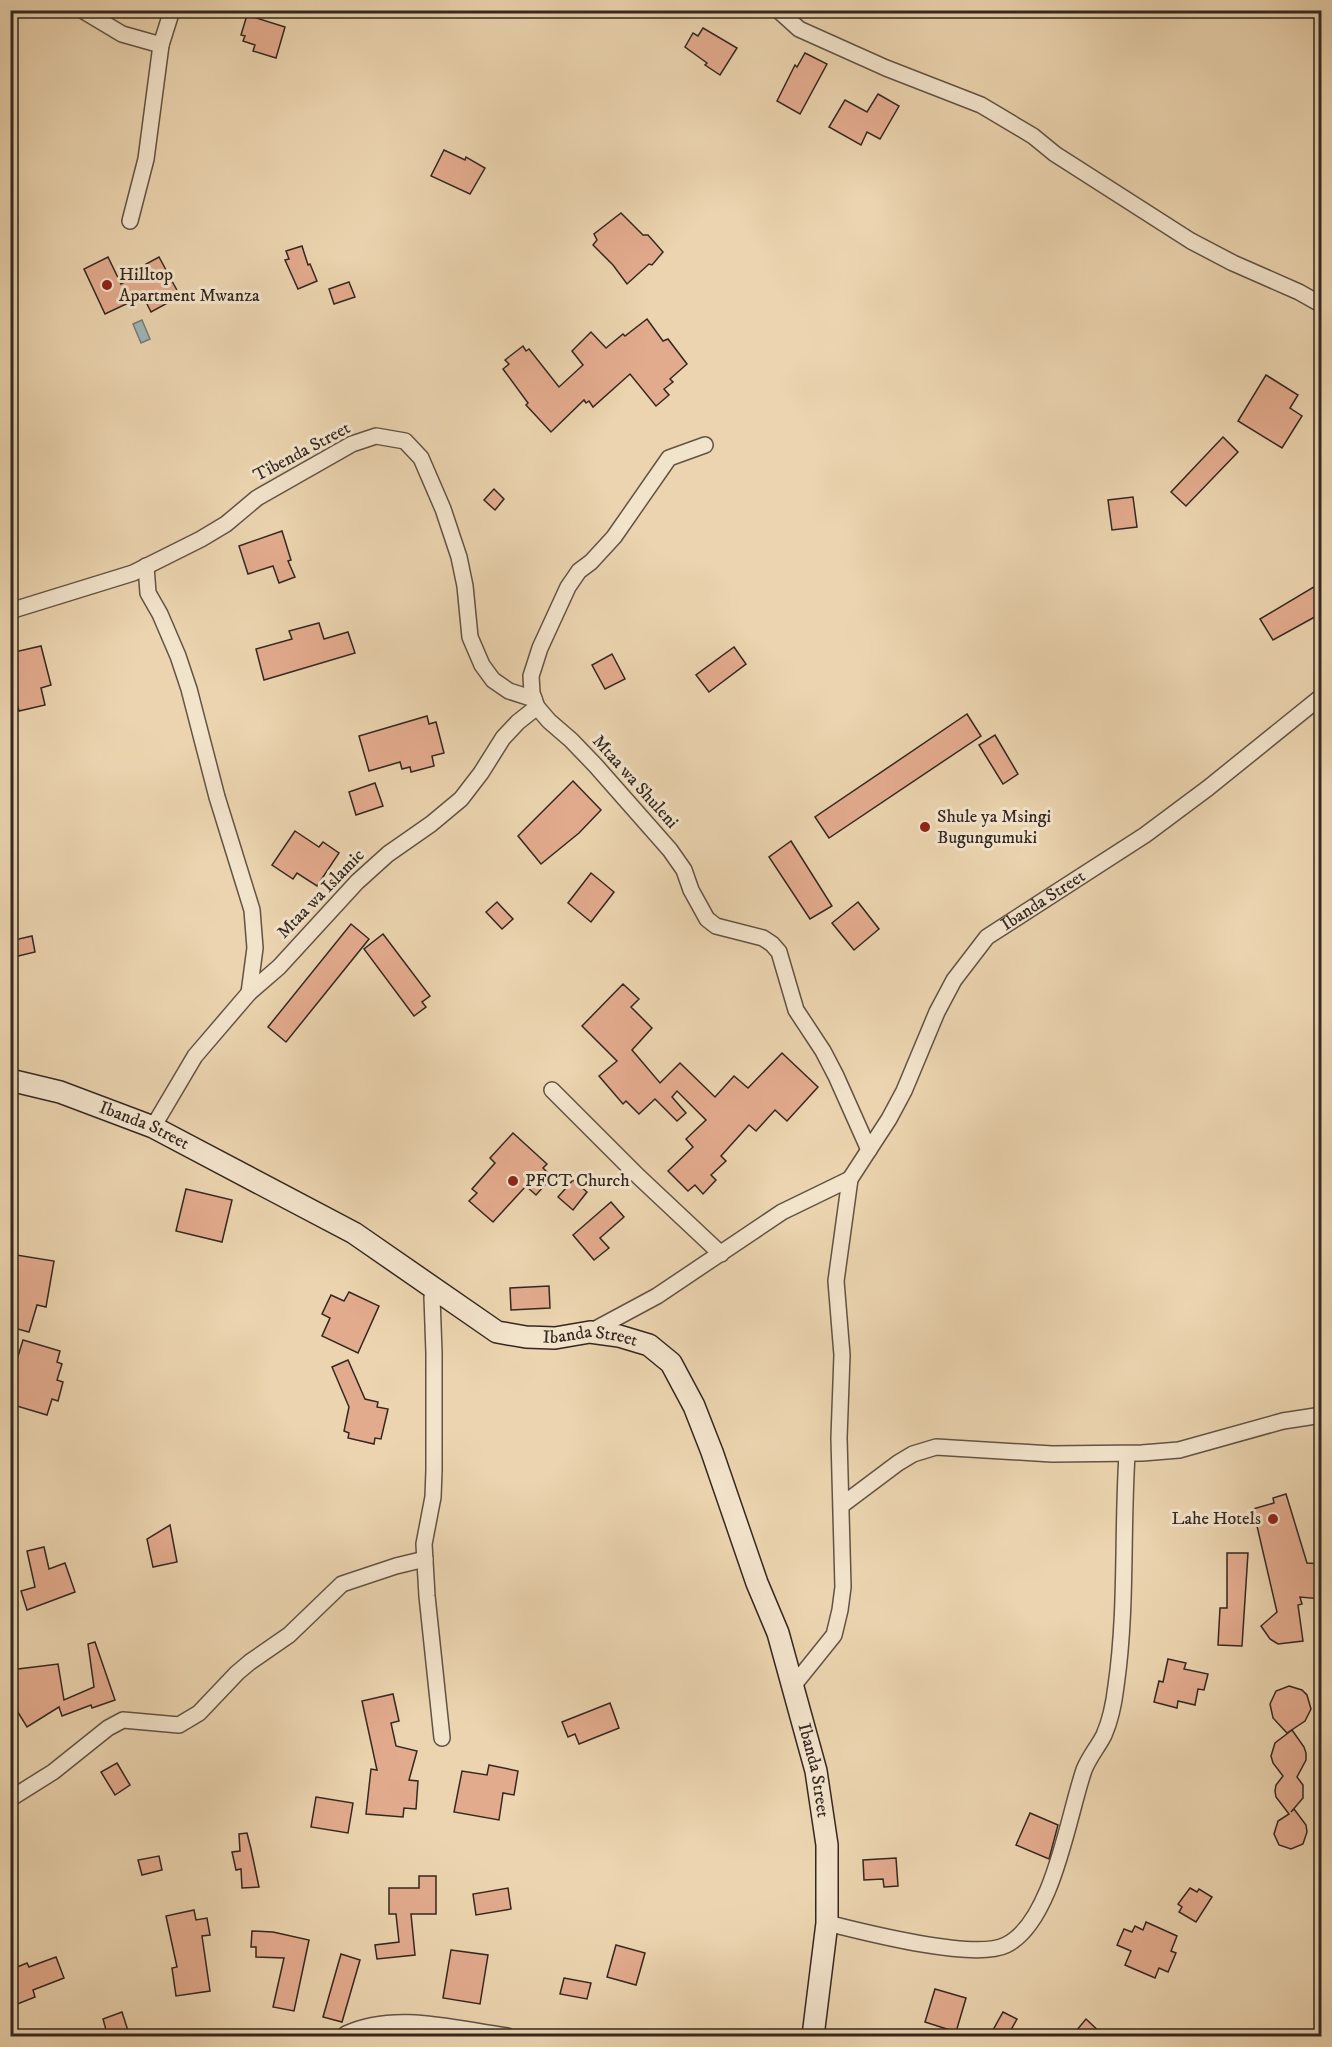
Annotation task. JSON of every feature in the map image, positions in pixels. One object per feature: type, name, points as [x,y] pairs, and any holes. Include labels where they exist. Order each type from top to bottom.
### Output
[{"type":"street","points":[[82,10],[122,34],[161,45]]},
{"type":"street","points":[[130,221],[146,159],[161,45],[172,10]]},
{"type":"street","points":[[778,10],[800,28],[886,68],[981,105],[1033,136],[1055,154],[1191,241],[1322,305]]},
{"type":"street","name":"Tibenda Street","points":[[10,611],[133,573],[201,539],[226,524],[257,498],[352,444],[376,436],[405,441],[421,458],[443,509],[459,557],[465,586],[470,637],[482,665],[493,680],[509,691],[535,703]]},
{"type":"street","points":[[535,703],[531,693],[531,676],[540,648],[568,587],[579,571],[591,562],[614,537],[669,458],[705,445]]},
{"type":"street","points":[[146,566],[148,593],[160,614],[178,656],[189,689],[217,797],[252,910],[255,948],[249,993]]},
{"type":"street","name":"Ibanda Street","points":[[850,1179],[904,1091],[937,1012],[954,980],[987,937],[1144,835],[1208,788],[1322,696]]},
{"type":"street","name":"Mtaa wa Islamic","points":[[153,1127],[195,1056],[249,993],[279,967],[372,868],[461,799],[503,738],[535,703]]},
{"type":"street","name":"Mtaa wa Shuleni","points":[[535,703],[549,721],[596,766],[670,850],[684,870],[691,890],[707,919],[716,926],[763,938],[779,952],[796,1010],[824,1052],[869,1150]]},
{"type":"street","name":"Ibanda Street","points":[[10,1080],[60,1092],[153,1127],[354,1233],[497,1332],[526,1338],[555,1338],[590,1332],[619,1336],[649,1345],[671,1363],[694,1406],[757,1583],[778,1633],[816,1771],[827,1845],[827,1923],[813,2037]]},
{"type":"street","points":[[552,1090],[639,1177],[721,1254]]},
{"type":"street","points":[[590,1332],[657,1296],[782,1212],[850,1179]]},
{"type":"street","points":[[793,1686],[831,1640],[837,1625],[843,1587],[839,1438],[842,1355],[836,1281],[850,1179]]},
{"type":"street","points":[[436,1289],[432,1297],[435,1470],[433,1497],[424,1544],[427,1596],[442,1738]]},
{"type":"street","points":[[842,1505],[898,1463],[913,1454],[936,1447],[1052,1454],[1127,1455],[1179,1450],[1283,1421],[1322,1415]]},
{"type":"street","points":[[827,1923],[881,1937],[986,1950],[1008,1945],[1021,1934],[1033,1918],[1059,1861],[1084,1768],[1103,1735],[1113,1707],[1121,1631],[1127,1455]]},
{"type":"street","points":[[10,1798],[53,1772],[108,1728],[123,1720],[179,1725],[199,1713],[237,1673],[289,1635],[342,1584],[425,1559]]},
{"type":"street","points":[[346,2034],[370,2024],[415,2023],[507,2037]]},
{"type":"water","points":[[142,320],[150,339],[141,343],[133,324]]},
{"type":"building","points":[[247,15],[285,27],[276,58],[253,51],[255,45],[243,41],[245,36],[241,35]]},
{"type":"building","points":[[703,28],[737,48],[720,75],[685,47],[693,33],[698,36]]},
{"type":"building","points":[[805,53],[827,64],[800,114],[777,101],[795,65],[797,67]]},
{"type":"building","points":[[878,94],[899,106],[880,139],[867,132],[861,145],[829,127],[845,100],[867,112]]},
{"type":"building","points":[[444,150],[465,160],[466,157],[485,168],[470,194],[431,176]]},
{"type":"building","points":[[621,213],[643,235],[648,235],[663,252],[652,265],[649,264],[627,284],[613,265],[593,245],[597,240],[594,234]]},
{"type":"building","points":[[302,246],[308,265],[310,264],[317,281],[298,289],[285,260],[289,259],[286,251]]},
{"type":"building","points":[[108,257],[121,284],[148,269],[146,264],[159,257],[179,294],[174,296],[175,299],[151,312],[143,296],[105,314],[84,269]]},
{"type":"building","points":[[349,282],[355,297],[334,304],[329,289]]},
{"type":"building","points":[[647,319],[663,341],[668,339],[687,364],[670,379],[673,382],[664,389],[669,395],[656,406],[630,374],[593,407],[589,401],[586,403],[584,400],[551,432],[526,405],[528,403],[503,369],[509,364],[505,360],[523,346],[526,351],[529,349],[559,387],[583,365],[572,351],[591,332],[606,348]]},
{"type":"building","points":[[1266,375],[1298,395],[1290,408],[1302,416],[1282,448],[1238,421]]},
{"type":"building","points":[[1223,437],[1238,452],[1186,506],[1171,492]]},
{"type":"building","points":[[494,489],[504,499],[495,510],[484,500]]},
{"type":"building","points":[[1133,497],[1137,527],[1112,530],[1108,500]]},
{"type":"building","points":[[282,531],[291,560],[288,561],[295,577],[279,583],[273,566],[248,574],[239,546]]},
{"type":"building","points":[[1322,582],[1322,613],[1273,640],[1260,619]]},
{"type":"building","points":[[319,623],[324,639],[348,632],[355,653],[264,680],[256,649],[292,639],[289,631]]},
{"type":"building","points":[[41,646],[51,685],[41,688],[45,705],[19,711],[13,689],[10,689],[10,653]]},
{"type":"building","points":[[734,647],[746,664],[709,692],[696,675]]},
{"type":"building","points":[[612,654],[625,679],[605,689],[592,665]]},
{"type":"building","points":[[967,714],[981,736],[829,838],[815,817]]},
{"type":"building","points":[[427,716],[429,724],[436,722],[444,753],[432,756],[434,766],[411,772],[410,767],[402,769],[400,762],[369,771],[359,736]]},
{"type":"building","points":[[995,735],[1018,774],[1003,784],[979,745]]},
{"type":"building","points":[[573,781],[601,810],[579,833],[541,864],[518,836]]},
{"type":"building","points":[[375,783],[383,806],[356,815],[349,792]]},
{"type":"building","points":[[295,831],[319,847],[323,842],[339,853],[317,886],[297,873],[293,879],[272,865]]},
{"type":"building","points":[[791,841],[832,906],[810,919],[769,857]]},
{"type":"building","points":[[591,873],[614,892],[591,922],[568,903]]},
{"type":"building","points":[[497,902],[513,919],[502,929],[486,912]]},
{"type":"building","points":[[858,902],[879,929],[854,950],[832,923]]},
{"type":"building","points":[[351,924],[369,939],[286,1042],[268,1027]]},
{"type":"building","points":[[383,934],[430,996],[422,1002],[426,1007],[414,1016],[364,949]]},
{"type":"building","points":[[32,936],[35,952],[10,958],[10,941]]},
{"type":"building","points":[[623,984],[639,999],[631,1007],[652,1028],[632,1050],[660,1083],[680,1063],[715,1097],[734,1076],[748,1088],[782,1053],[818,1087],[787,1121],[775,1110],[756,1131],[749,1125],[721,1156],[726,1161],[711,1175],[716,1180],[703,1194],[695,1185],[688,1191],[668,1171],[693,1147],[686,1139],[706,1120],[677,1091],[672,1097],[686,1113],[677,1121],[655,1099],[639,1114],[626,1101],[623,1104],[599,1076],[617,1061],[582,1026]]},
{"type":"building","name":"PFCT Church","points":[[513,1133],[547,1164],[543,1168],[552,1177],[536,1195],[526,1186],[493,1222],[469,1201],[477,1193],[472,1189],[495,1163],[490,1158]]},
{"type":"building","points":[[573,1180],[587,1192],[573,1210],[558,1197]]},
{"type":"building","points":[[186,1189],[232,1200],[222,1242],[176,1231]]},
{"type":"building","points":[[611,1202],[624,1217],[600,1238],[609,1248],[594,1260],[573,1235]]},
{"type":"building","points":[[10,1254],[54,1261],[46,1307],[37,1305],[29,1332],[10,1327]]},
{"type":"building","points":[[549,1286],[550,1308],[511,1310],[510,1288]]},
{"type":"building","points":[[349,1292],[379,1306],[358,1353],[322,1336],[330,1318],[322,1314],[331,1295],[344,1301]]},
{"type":"building","points":[[23,1340],[60,1351],[57,1362],[62,1364],[57,1380],[63,1382],[58,1401],[52,1399],[47,1415],[10,1404],[10,1364],[15,1366]]},
{"type":"building","points":[[348,1360],[365,1399],[378,1402],[377,1407],[388,1409],[381,1439],[375,1438],[374,1444],[348,1438],[349,1433],[344,1431],[349,1407],[332,1367]]},
{"type":"building","points":[[1286,1494],[1307,1563],[1322,1564],[1322,1599],[1300,1597],[1302,1604],[1298,1605],[1303,1641],[1278,1644],[1270,1639],[1261,1626],[1277,1612],[1253,1509],[1274,1503],[1273,1498]]},
{"type":"building","points":[[170,1525],[177,1562],[153,1567],[147,1539]]},
{"type":"building","points":[[44,1547],[49,1569],[65,1563],[75,1592],[27,1610],[21,1591],[35,1587],[27,1551]]},
{"type":"building","points":[[1227,1553],[1248,1553],[1242,1646],[1218,1645],[1220,1608],[1227,1608]]},
{"type":"building","points":[[95,1642],[115,1700],[92,1708],[91,1705],[62,1716],[59,1707],[27,1727],[16,1709],[14,1710],[10,1700],[10,1670],[58,1664],[64,1700],[94,1687],[88,1644]]},
{"type":"building","points":[[1168,1659],[1186,1663],[1184,1669],[1208,1674],[1204,1690],[1198,1689],[1195,1705],[1178,1701],[1177,1708],[1154,1702],[1159,1681],[1163,1682]]},
{"type":"building","points":[[1289,1686],[1302,1690],[1307,1695],[1311,1709],[1305,1721],[1287,1733],[1273,1718],[1270,1704],[1276,1691]]},
{"type":"building","points":[[393,1694],[399,1721],[391,1723],[396,1746],[417,1751],[409,1780],[418,1781],[416,1809],[404,1808],[403,1817],[366,1814],[371,1769],[377,1770],[362,1701]]},
{"type":"building","points":[[610,1703],[619,1728],[579,1744],[575,1734],[568,1737],[562,1722]]},
{"type":"building","points":[[1292,1730],[1304,1747],[1306,1760],[1297,1777],[1303,1785],[1303,1798],[1291,1812],[1294,1809],[1306,1825],[1307,1832],[1303,1844],[1291,1849],[1279,1845],[1274,1834],[1278,1821],[1289,1814],[1276,1797],[1276,1785],[1283,1776],[1273,1763],[1271,1756],[1275,1743]]},
{"type":"building","points":[[117,1763],[130,1785],[115,1795],[101,1772]]},
{"type":"building","points":[[489,1765],[518,1771],[514,1795],[503,1793],[499,1820],[454,1812],[462,1771],[487,1775]]},
{"type":"building","points":[[316,1797],[353,1803],[348,1833],[311,1827]]},
{"type":"building","points":[[1030,1813],[1058,1825],[1049,1859],[1016,1845]]},
{"type":"building","points":[[247,1833],[259,1887],[242,1888],[241,1869],[236,1870],[232,1852],[240,1851],[239,1834]]},
{"type":"building","points":[[159,1856],[162,1870],[142,1875],[138,1860]]},
{"type":"building","points":[[896,1858],[898,1886],[884,1887],[883,1879],[864,1880],[863,1860]]},
{"type":"building","points":[[419,1876],[436,1876],[436,1914],[411,1914],[415,1955],[377,1959],[375,1945],[399,1942],[396,1914],[389,1914],[389,1888],[419,1888]]},
{"type":"building","points":[[508,1888],[511,1909],[476,1915],[473,1894]]},
{"type":"building","points":[[1190,1888],[1197,1892],[1199,1889],[1212,1897],[1196,1922],[1179,1912],[1182,1907],[1178,1904]]},
{"type":"building","points":[[194,1910],[196,1920],[207,1918],[210,1935],[202,1936],[210,1991],[176,1996],[172,1968],[177,1967],[166,1916]]},
{"type":"building","points":[[1146,1922],[1177,1936],[1171,1951],[1176,1953],[1168,1972],[1159,1968],[1155,1978],[1125,1965],[1131,1951],[1117,1945],[1124,1929],[1132,1932],[1135,1926],[1143,1930]]},
{"type":"building","points":[[252,1931],[273,1932],[309,1940],[294,2011],[273,2007],[284,1958],[256,1957],[256,1947],[251,1947]]},
{"type":"building","points":[[616,1945],[645,1953],[636,1985],[607,1977]]},
{"type":"building","points":[[451,1950],[488,1955],[480,2004],[443,1998]]},
{"type":"building","points":[[341,1954],[360,1960],[342,2022],[323,2017]]},
{"type":"building","points":[[56,1957],[64,1978],[33,1990],[35,1997],[10,2007],[10,1970],[27,1963],[29,1967]]},
{"type":"building","points":[[564,1978],[591,1983],[587,1999],[560,1994]]},
{"type":"building","points":[[935,1989],[966,1998],[956,2032],[925,2022]]},
{"type":"building","points":[[122,2012],[130,2037],[108,2037],[103,2019]]},
{"type":"building","points":[[1003,2012],[1017,2019],[1007,2037],[993,2030]]},
{"type":"building","points":[[1086,2019],[1105,2037],[1071,2037]]},
{"type":"place","name":"Hilltop Apartment Mwanza","points":[[107,285]]},
{"type":"place","name":"Shule ya Msingi Bugungumuki","points":[[925,827]]},
{"type":"place","name":"PFCT Church","points":[[513,1181]]},
{"type":"place","name":"Lahe Hotels","points":[[1273,1519]]}]
